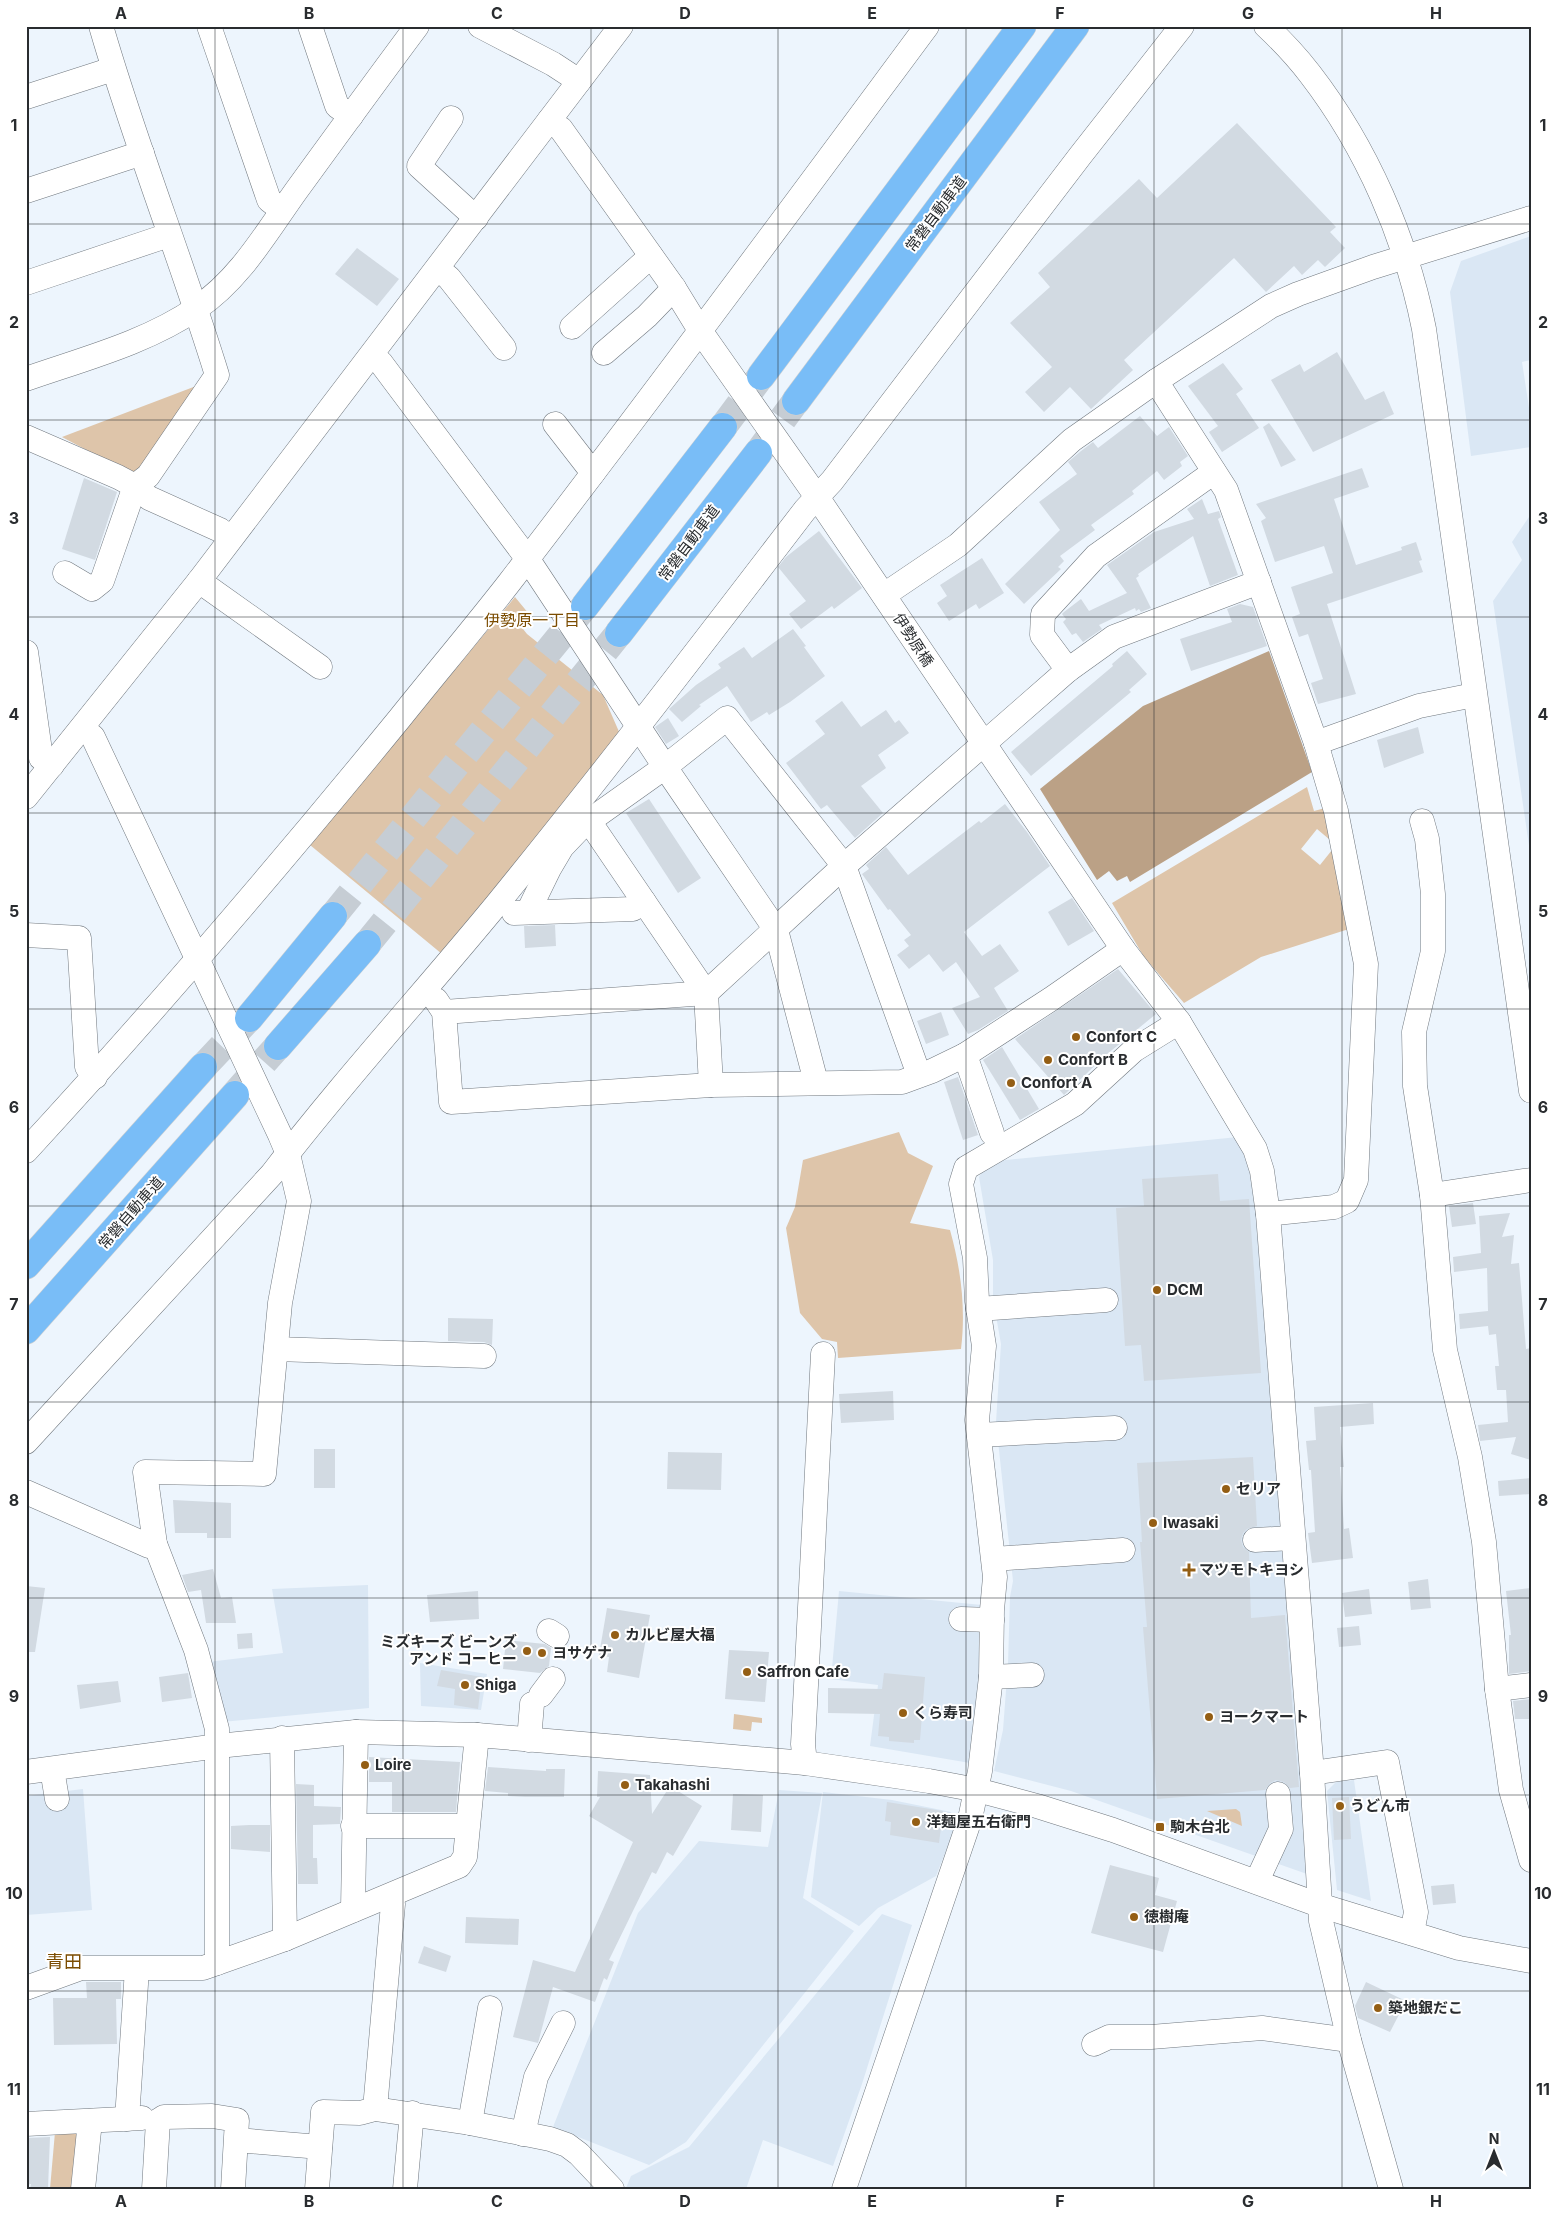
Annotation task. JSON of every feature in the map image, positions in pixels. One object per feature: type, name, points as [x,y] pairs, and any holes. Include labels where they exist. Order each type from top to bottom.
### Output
[{"type":"highway","points":[[761,376],[1022,26]]},
{"type":"highway","name":"常磐自動車道","points":[[796,401],[1075,26]]},
{"type":"highway","points":[[585,606],[723,427]]},
{"type":"highway","name":"常磐自動車道","points":[[620,633],[758,453]]},
{"type":"highway","points":[[249,1018],[333,916]]},
{"type":"highway","points":[[278,1046],[367,944]]},
{"type":"highway","points":[[26,1265],[203,1066]]},
{"type":"highway","name":"常磐自動車道","points":[[26,1330],[235,1095]]},
{"type":"street","points":[[65,573],[92,589],[102,581],[135,486],[148,476],[217,375],[197,308],[169,234],[113,69],[101,26]]},
{"type":"street","points":[[209,26],[269,200],[282,210]]},
{"type":"street","points":[[310,26],[337,106],[351,116]]},
{"type":"street","points":[[26,379],[146,337],[197,308],[221,288],[257,249],[282,210],[416,26]]},
{"type":"street","points":[[480,26],[552,64],[579,81]]},
{"type":"street","points":[[26,797],[199,581],[372,356],[621,26]]},
{"type":"street","points":[[26,1152],[176,986],[300,840],[527,558],[701,332],[928,26]]},
{"type":"street","points":[[528,912],[549,869],[580,816],[639,727],[817,497],[832,481],[1080,156],[1182,26]]},
{"type":"street","points":[[1266,26],[1310,72],[1336,110],[1367,164],[1394,224],[1416,289],[1424,329],[1531,1091]]},
{"type":"street","points":[[26,97],[113,69]]},
{"type":"street","points":[[451,118],[419,166],[476,218]]},
{"type":"street","name":"伊勢原橋","points":[[549,121],[561,129],[674,288],[701,332],[817,497],[1123,949],[1179,1022],[1255,1150],[1262,1171],[1268,1214],[1312,1773],[1319,1904],[1323,1932],[1349,2040],[1391,2189]]},
{"type":"street","points":[[26,191],[142,152]]},
{"type":"street","points":[[884,595],[958,545],[989,519],[1030,477],[1072,440],[1271,306],[1298,294],[1406,257],[1531,218]]},
{"type":"street","points":[[26,283],[169,234]]},
{"type":"street","points":[[572,327],[651,256]]},
{"type":"street","points":[[438,269],[449,278],[504,348]]},
{"type":"street","points":[[604,353],[648,316],[674,288]]},
{"type":"street","points":[[372,356],[381,363],[527,558],[665,767],[776,930],[816,1082]]},
{"type":"street","points":[[1156,382],[1226,490],[1316,743],[1336,811],[1366,964],[1356,1180],[1347,1202],[1334,1207],[1268,1214]]},
{"type":"street","points":[[555,424],[592,472]]},
{"type":"street","points":[[26,437],[135,486],[148,498],[220,530],[231,538]]},
{"type":"street","points":[[1068,670],[1042,635],[1043,614],[1096,556],[1214,472]]},
{"type":"street","points":[[199,581],[320,667]]},
{"type":"street","points":[[444,1012],[706,993],[844,866],[1068,670],[1114,637],[1259,582]]},
{"type":"street","points":[[26,652],[41,758],[52,766]]},
{"type":"street","points":[[1316,743],[1419,706],[1474,694]]},
{"type":"street","points":[[26,1442],[272,1174],[495,906],[580,816],[665,767],[727,718],[844,866],[919,1075]]},
{"type":"street","points":[[82,728],[93,737],[288,1154],[299,1201],[280,1303],[264,1474],[145,1472],[156,1544],[196,1650],[215,1719],[218,1746],[217,1962]]},
{"type":"street","points":[[580,816],[644,902],[706,993],[710,1085]]},
{"type":"street","points":[[1422,821],[1427,839],[1433,894],[1433,950],[1414,1032],[1415,1086],[1432,1195],[1445,1350],[1470,1456],[1484,1542],[1496,1689],[1511,1790],[1531,1860]]},
{"type":"street","points":[[495,906],[506,914],[633,909],[644,902]]},
{"type":"street","points":[[26,935],[79,938],[87,1067],[95,1077]]},
{"type":"street","points":[[427,986],[444,1012],[451,1102],[710,1085],[902,1082],[964,1054],[1052,999],[1123,949]]},
{"type":"street","points":[[844,2189],[959,1854],[977,1790],[991,1677],[995,1577],[977,1420],[984,1346],[978,1309],[975,1258],[961,1184],[966,1168],[1075,1104],[1134,1050],[1179,1022]]},
{"type":"street","points":[[964,1054],[992,1133]]},
{"type":"street","points":[[1432,1195],[1531,1180]]},
{"type":"street","points":[[978,1309],[1106,1300]]},
{"type":"street","points":[[276,1349],[484,1356]]},
{"type":"street","points":[[805,1763],[803,1744],[823,1354]]},
{"type":"street","points":[[979,1435],[1115,1428]]},
{"type":"street","points":[[26,1492],[149,1546],[156,1544]]},
{"type":"street","points":[[1256,1547],[1293,1544]]},
{"type":"street","points":[[994,1559],[1123,1550]]},
{"type":"street","points":[[961,1619],[992,1620]]},
{"type":"street","points":[[991,1677],[1032,1675]]},
{"type":"street","points":[[1496,1689],[1531,1685]]},
{"type":"street","points":[[529,1740],[542,1693]]},
{"type":"street","points":[[353,1910],[356,1732]]},
{"type":"street","points":[[26,1772],[282,1738],[356,1732],[477,1735],[805,1763],[977,1790],[1077,1818],[1319,1904],[1459,1948],[1531,1961]]},
{"type":"street","points":[[26,1988],[81,1968],[203,1968],[285,1939],[389,1897],[459,1866],[465,1857],[477,1735]]},
{"type":"street","points":[[282,1738],[285,1939]]},
{"type":"street","points":[[1312,1773],[1387,1762],[1416,1912],[1412,1933]]},
{"type":"street","points":[[52,1769],[57,1799]]},
{"type":"street","points":[[1257,1881],[1281,1828],[1278,1794]]},
{"type":"street","points":[[354,1826],[467,1826]]},
{"type":"street","points":[[375,2108],[393,1904],[389,1897]]},
{"type":"street","points":[[127,2119],[137,1969]]},
{"type":"street","points":[[470,2123],[490,2008]]},
{"type":"street","points":[[523,2134],[536,2077],[562,2023]]},
{"type":"street","points":[[1094,2044],[1109,2037],[1151,2037],[1262,2028],[1349,2040]]},
{"type":"street","points":[[317,2189],[324,2112],[360,2113],[375,2108],[470,2123],[567,2145],[579,2154],[612,2189]]},
{"type":"street","points":[[405,2189],[412,2113]]},
{"type":"street","points":[[158,2121],[164,2117],[173,2116],[212,2116],[237,2120],[233,2189]]},
{"type":"street","points":[[26,2124],[153,2118],[158,2121]]},
{"type":"street","points":[[83,2189],[90,2121]]},
{"type":"street","points":[[154,2189],[158,2121]]},
{"type":"street","points":[[236,2140],[320,2147]]},
{"type":"shaded area","points":[[1531,236],[1531,360],[1522,362],[1531,421],[1531,447],[1471,456],[1450,292],[1461,261]]},
{"type":"shaded area","points":[[204,383],[141,470],[132,473],[126,471],[62,437]]},
{"type":"shaded area","points":[[1531,514],[1531,859],[1493,601],[1522,560],[1512,542]]},
{"type":"shaded area","points":[[515,597],[529,614],[519,624],[527,634],[603,695],[620,734],[442,954],[310,845]]},
{"type":"shaded area","points":[[1269,651],[1312,772],[1130,882],[1127,876],[1117,881],[1109,871],[1097,880],[1040,789],[1143,706]]},
{"type":"shaded area","points":[[1307,787],[1314,811],[1329,807],[1352,928],[1261,957],[1184,1003],[1144,957],[1112,903]],"holes":[[[1317,829],[1336,845],[1320,865],[1301,849]]]},
{"type":"shaded area","points":[[899,1132],[908,1153],[933,1166],[910,1223],[950,1230],[957,1259],[963,1304],[961,1349],[838,1358],[837,1342],[822,1339],[800,1313],[786,1228],[795,1207],[803,1160]]},
{"type":"shaded area","points":[[1238,1137],[1253,1172],[1312,1873],[1307,1874],[1071,1791],[994,1771],[1003,1730],[1008,1664],[1010,1597],[1013,1581],[996,1422],[1001,1344],[993,1299],[993,1260],[979,1177],[983,1170],[996,1161]]},
{"type":"shaded area","points":[[368,1585],[369,1708],[222,1722],[208,1662],[283,1653],[272,1589]]},
{"type":"shaded area","points":[[839,1591],[982,1605],[974,1759],[970,1763],[870,1746],[878,1685],[831,1679]]},
{"type":"shaded area","points":[[420,1663],[487,1674],[481,1710],[421,1706]]},
{"type":"shaded area","points":[[734,1714],[762,1718],[762,1723],[752,1722],[751,1731],[733,1729]]},
{"type":"shaded area","points":[[1354,1780],[1371,1901],[1337,1890],[1327,1791],[1336,1782]]},
{"type":"shaded area","points":[[83,1789],[92,1910],[26,1915],[26,1796]]},
{"type":"shaded area","points":[[779,1790],[822,1793],[803,1898],[854,1931],[686,2142],[649,2165],[553,2127],[638,1913],[699,1841],[768,1847]]},
{"type":"shaded area","points":[[823,1792],[892,1800],[951,1812],[956,1825],[936,1876],[878,1908],[859,1926],[811,1897]]},
{"type":"shaded area","points":[[1236,1809],[1240,1812],[1242,1826],[1207,1811]]},
{"type":"shaded area","points":[[882,1914],[912,1925],[862,2084],[833,2166],[763,2140],[746,2189],[626,2188],[631,2176],[689,2147]]},
{"type":"shaded area","points":[[55,2132],[81,2132],[77,2189],[50,2189]]},
{"type":"building","points":[[1237,123],[1336,227],[1330,232],[1345,248],[1325,267],[1318,260],[1302,275],[1294,266],[1266,292],[1234,258],[1124,360],[1133,370],[1091,409],[1070,387],[1044,412],[1025,392],[1052,367],[1010,323],[1050,287],[1038,273],[1139,179],[1157,198]]},
{"type":"building","points":[[357,248],[399,279],[377,306],[335,274]]},
{"type":"building","points":[[1337,352],[1365,400],[1384,391],[1394,414],[1313,452],[1271,380],[1300,364],[1304,372]]},
{"type":"building","points":[[1223,363],[1243,389],[1236,394],[1259,428],[1222,452],[1209,432],[1218,426],[1188,386]]},
{"type":"building","points":[[1140,416],[1157,436],[1169,427],[1188,456],[1180,462],[1182,466],[1164,480],[1157,471],[1132,491],[1134,494],[1091,525],[1095,530],[1060,556],[1064,561],[1058,567],[1061,569],[1024,604],[1005,584],[1060,530],[1039,502],[1077,474],[1068,462],[1093,442],[1098,448]]},
{"type":"building","points":[[1269,423],[1296,460],[1281,467],[1263,427]]},
{"type":"building","points":[[1362,468],[1369,487],[1334,499],[1356,565],[1402,550],[1401,547],[1416,542],[1422,560],[1419,561],[1423,572],[1327,604],[1356,694],[1318,704],[1311,683],[1323,679],[1308,634],[1299,637],[1292,617],[1300,614],[1291,587],[1333,573],[1324,546],[1275,562],[1261,521],[1266,518],[1256,504]]},
{"type":"building","points":[[84,478],[117,492],[95,560],[62,549]]},
{"type":"building","points":[[1202,499],[1208,514],[1219,511],[1221,517],[1218,519],[1238,575],[1210,586],[1193,536],[1138,574],[1139,576],[1136,578],[1151,608],[1141,612],[1139,609],[1136,611],[1135,608],[1099,625],[1102,629],[1083,642],[1076,633],[1072,635],[1063,622],[1066,619],[1062,614],[1081,599],[1089,611],[1127,593],[1107,565],[1154,532],[1194,519],[1187,509]]},
{"type":"building","points":[[819,531],[862,588],[834,609],[832,606],[801,629],[789,614],[806,601],[778,567],[786,557]]},
{"type":"building","points":[[982,558],[1004,593],[979,609],[976,604],[949,621],[937,603],[947,596],[940,585]]},
{"type":"building","points":[[1240,604],[1253,607],[1267,646],[1191,671],[1180,639],[1232,622],[1227,609]]},
{"type":"building","points":[[793,629],[825,676],[790,702],[769,715],[767,712],[751,722],[727,686],[699,705],[701,706],[682,722],[669,709],[696,685],[721,668],[718,664],[744,647],[752,658]]},
{"type":"building","points":[[1127,651],[1147,674],[1129,690],[1131,692],[1031,776],[1011,752],[1113,666],[1112,664]]},
{"type":"building","points":[[842,701],[861,727],[886,710],[895,723],[899,720],[909,733],[878,755],[886,768],[861,786],[883,813],[855,838],[827,805],[821,809],[786,763],[825,734],[815,721]]},
{"type":"building","points":[[668,718],[679,736],[666,744],[655,727]]},
{"type":"building","points":[[1418,727],[1424,753],[1384,768],[1377,740]]},
{"type":"building","points":[[649,799],[701,878],[678,893],[626,813]]},
{"type":"building","points":[[1005,804],[1050,866],[964,932],[982,956],[1000,944],[1019,971],[994,988],[1008,1011],[978,1030],[968,1034],[952,1008],[980,997],[956,962],[943,972],[929,954],[909,969],[897,955],[909,946],[904,940],[911,935],[890,909],[888,910],[862,874],[869,869],[866,865],[886,847],[908,875],[979,821],[981,823]]},
{"type":"building","points":[[1072,898],[1094,931],[1068,946],[1048,912]]},
{"type":"building","points":[[555,925],[556,946],[525,948],[524,926]]},
{"type":"building","points":[[1118,969],[1156,1014],[1106,1055],[1064,1095],[1015,1039]]},
{"type":"building","points":[[941,1012],[949,1035],[926,1044],[917,1021]]},
{"type":"building","name":"Confort A","points":[[1002,1047],[1039,1109],[1020,1120],[983,1060]]},
{"type":"building","points":[[958,1077],[978,1135],[963,1140],[944,1082]]},
{"type":"building","points":[[1218,1174],[1220,1201],[1249,1199],[1261,1373],[1144,1381],[1141,1345],[1125,1346],[1116,1208],[1144,1206],[1142,1179]]},
{"type":"building","points":[[1473,1203],[1476,1224],[1452,1227],[1449,1206]]},
{"type":"building","points":[[1510,1213],[1502,1237],[1514,1235],[1511,1264],[1519,1263],[1526,1349],[1531,1348],[1531,1460],[1511,1454],[1516,1437],[1480,1441],[1478,1425],[1508,1422],[1506,1390],[1497,1390],[1495,1366],[1499,1366],[1496,1334],[1489,1335],[1488,1326],[1460,1329],[1459,1314],[1488,1311],[1487,1268],[1454,1272],[1453,1257],[1481,1253],[1479,1216]]},
{"type":"building","points":[[448,1318],[493,1319],[492,1345],[484,1342],[448,1341]]},
{"type":"building","points":[[893,1391],[894,1420],[841,1423],[839,1394]]},
{"type":"building","points":[[1373,1403],[1374,1424],[1340,1427],[1344,1467],[1340,1467],[1344,1529],[1349,1528],[1353,1558],[1312,1563],[1308,1533],[1315,1532],[1311,1470],[1309,1470],[1306,1441],[1316,1440],[1314,1407]]},
{"type":"building","points":[[314,1449],[335,1449],[335,1488],[314,1488]]},
{"type":"building","points":[[668,1452],[722,1453],[721,1490],[667,1489]]},
{"type":"building","points":[[1253,1457],[1257,1526],[1247,1529],[1243,1533],[1241,1540],[1243,1547],[1249,1552],[1251,1618],[1285,1615],[1299,1787],[1290,1788],[1284,1782],[1276,1780],[1270,1783],[1265,1790],[1157,1799],[1143,1627],[1147,1627],[1140,1542],[1142,1542],[1137,1463]]},
{"type":"building","points":[[1531,1478],[1531,1494],[1499,1496],[1498,1481]]},
{"type":"building","points":[[173,1500],[231,1503],[231,1538],[207,1538],[207,1533],[175,1533]]},
{"type":"building","points":[[213,1569],[221,1598],[232,1597],[236,1623],[206,1623],[201,1590],[188,1592],[182,1575]]},
{"type":"building","points":[[1428,1579],[1431,1608],[1411,1610],[1408,1582]]},
{"type":"building","points":[[26,1586],[45,1588],[35,1652],[26,1652]]},
{"type":"building","points":[[1531,1588],[1531,1671],[1509,1674],[1509,1635],[1511,1635],[1506,1591]]},
{"type":"building","points":[[1369,1589],[1372,1614],[1345,1617],[1342,1593]]},
{"type":"building","points":[[478,1591],[479,1619],[430,1622],[427,1595]]},
{"type":"building","points":[[607,1608],[650,1615],[639,1678],[607,1672],[609,1657],[599,1655]]},
{"type":"building","points":[[1359,1626],[1361,1645],[1339,1647],[1337,1628]]},
{"type":"building","points":[[252,1633],[253,1648],[238,1649],[237,1634]]},
{"type":"building","points":[[506,1640],[545,1644],[551,1648],[549,1666],[540,1673],[503,1669]]},
{"type":"building","points":[[729,1650],[769,1652],[765,1702],[725,1699]]},
{"type":"building","points":[[441,1670],[482,1677],[478,1709],[454,1705],[455,1689],[437,1686]]},
{"type":"building","points":[[188,1673],[192,1698],[162,1702],[159,1677]]},
{"type":"building","points":[[884,1673],[925,1677],[920,1740],[914,1740],[914,1743],[889,1741],[889,1737],[878,1736],[880,1714],[828,1713],[828,1688],[882,1689]]},
{"type":"building","points":[[118,1681],[121,1702],[80,1709],[77,1685]]},
{"type":"building","points":[[1531,1699],[1531,1719],[1515,1719],[1513,1701]]},
{"type":"building","points":[[369,1757],[460,1762],[456,1812],[392,1812],[392,1782],[369,1782]]},
{"type":"building","points":[[488,1767],[546,1771],[546,1769],[565,1769],[564,1797],[508,1796],[508,1793],[485,1791]]},
{"type":"building","points":[[598,1771],[650,1775],[652,1814],[670,1786],[702,1806],[673,1856],[667,1852],[656,1874],[652,1872],[609,1960],[614,1962],[607,1980],[604,1978],[595,2002],[553,1987],[538,2043],[513,2037],[533,1960],[575,1972],[633,1842],[589,1816],[600,1797],[597,1797]]},
{"type":"building","points":[[296,1784],[314,1785],[314,1806],[341,1807],[340,1824],[313,1825],[313,1858],[317,1858],[318,1884],[298,1884]]},
{"type":"building","points":[[733,1794],[763,1795],[761,1832],[731,1830]]},
{"type":"building","points":[[1349,1797],[1351,1839],[1334,1840],[1332,1798]]},
{"type":"building","name":"洋麺屋五右衛門","points":[[887,1802],[943,1811],[939,1843],[890,1835],[891,1822],[885,1821]]},
{"type":"building","points":[[270,1825],[270,1852],[231,1849],[231,1826]]},
{"type":"building","name":"徳樹庵","points":[[1110,1865],[1159,1878],[1155,1895],[1177,1901],[1163,1952],[1091,1933]]},
{"type":"building","points":[[1454,1884],[1456,1903],[1433,1905],[1431,1886]]},
{"type":"building","points":[[466,1917],[519,1919],[518,1945],[465,1943]]},
{"type":"building","points":[[424,1946],[451,1956],[446,1972],[418,1963]]},
{"type":"building","points":[[86,1982],[121,1982],[121,1999],[116,1999],[117,2044],[54,2045],[53,1998],[87,1998]]},
{"type":"building","name":"築地銀だこ","points":[[1366,1982],[1406,2001],[1390,2032],[1358,2018],[1355,2006]]},
{"type":"building","points":[[50,2137],[48,2189],[30,2189],[31,2184],[26,2185],[26,2138]]},
{"type":"tunnel","points":[[723,427],[761,376]]},
{"type":"tunnel","points":[[758,453],[796,401]]},
{"type":"tunnel","points":[[333,916],[585,606]]},
{"type":"tunnel","points":[[367,944],[619,633]]},
{"type":"tunnel","points":[[203,1067],[249,1018]]},
{"type":"tunnel","points":[[236,1093],[278,1046]]},
{"type":"place","name":"Confort C","points":[[1076,1037]]},
{"type":"place","name":"Confort B","points":[[1048,1060]]},
{"type":"place","name":"Confort A","points":[[1011,1083]]},
{"type":"place","name":"DCM","points":[[1157,1290]]},
{"type":"place","name":"セリア","points":[[1226,1489]]},
{"type":"place","name":"Iwasaki","points":[[1153,1523]]},
{"type":"place","name":"マツモトキヨシ","points":[[1189,1570]]},
{"type":"place","name":"カルビ屋大福","points":[[615,1635]]},
{"type":"place","name":"ミズキーズ ビーンズ アンド コーヒー","points":[[527,1651]]},
{"type":"place","name":"ヨサゲナ","points":[[542,1653]]},
{"type":"place","name":"Saffron Cafe","points":[[747,1672]]},
{"type":"place","name":"Shiga","points":[[465,1685]]},
{"type":"place","name":"くら寿司","points":[[903,1713]]},
{"type":"place","name":"ヨークマート","points":[[1209,1717]]},
{"type":"place","name":"Loire","points":[[365,1765]]},
{"type":"place","name":"Takahashi","points":[[625,1785]]},
{"type":"place","name":"うどん市","points":[[1340,1806]]},
{"type":"place","name":"洋麺屋五右衛門","points":[[916,1822]]},
{"type":"place","name":"駒木台北","points":[[1160,1827]]},
{"type":"place","name":"徳樹庵","points":[[1134,1917]]},
{"type":"place","name":"築地銀だこ","points":[[1378,2008]]},
{"type":"district","name":"伊勢原一丁目","points":[[532,620]]},
{"type":"district","name":"青田","points":[[64,1962]]}]
